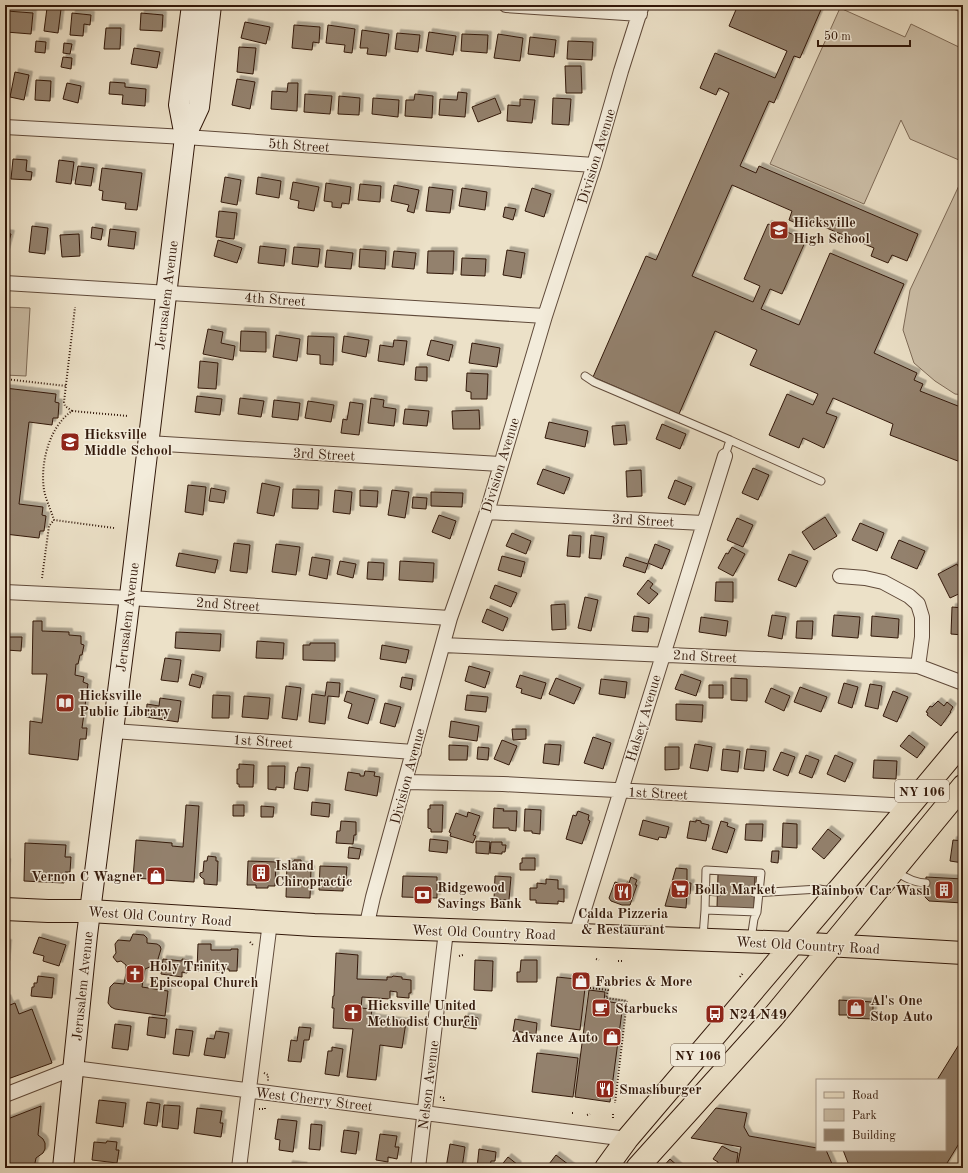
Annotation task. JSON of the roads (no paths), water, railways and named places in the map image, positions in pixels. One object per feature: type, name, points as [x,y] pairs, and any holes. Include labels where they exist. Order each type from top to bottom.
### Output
[{"type":"main road","name":"Jerusalem Avenue","points":[[63,1168],[90,911],[130,598],[185,137],[179,105],[192,5]]},
{"type":"main road","name":"Jerusalem Avenue","points":[[185,137],[199,108],[211,5]]},
{"type":"main road","name":"NY 106","points":[[616,1154],[963,742]]},
{"type":"main road","name":"NY 106","points":[[638,1167],[754,1038],[893,870],[959,795]]},
{"type":"main road","name":"West Old Country Road","points":[[5,908],[48,911],[90,911],[366,928],[751,941],[963,953]]},
{"type":"main road","points":[[616,1154],[638,1167]]},
{"type":"street","points":[[506,5],[641,9]]},
{"type":"street","name":"Division Avenue","points":[[366,928],[373,897],[406,782],[450,618],[487,512],[544,316],[594,165],[621,70],[641,9]]},
{"type":"street","name":"5th Street","points":[[5,127],[185,137],[594,165]]},
{"type":"street","name":"4th Street","points":[[5,283],[544,316]]},
{"type":"street","name":"3rd Street","points":[[148,443],[500,464]]},
{"type":"street","name":"Halsey Avenue","points":[[576,935],[725,456]]},
{"type":"street","name":"3rd Street","points":[[487,512],[703,524]]},
{"type":"street","points":[[840,576],[865,578],[883,582],[909,596],[918,604],[922,616],[922,637],[918,666]]},
{"type":"street","name":"2nd Street","points":[[5,592],[130,598],[450,618]]},
{"type":"street","name":"2nd Street","points":[[443,645],[918,666],[963,683]]},
{"type":"street","name":"1st Street","points":[[113,731],[414,752]]},
{"type":"street","name":"1st Street","points":[[406,782],[503,784],[826,800],[910,806]]},
{"type":"street","points":[[238,1168],[270,922]]},
{"type":"street","name":"Nelson Avenue","points":[[418,1168],[446,930]]},
{"type":"street","name":"West Cherry Street","points":[[5,1095],[74,1068],[424,1113],[616,1154]]},
{"type":"lane","points":[[586,376],[594,382],[821,480]]},
{"type":"lane","points":[[725,456],[730,440]]},
{"type":"lane","points":[[703,940],[706,870],[761,873],[757,893],[757,912],[754,918],[751,941]]},
{"type":"lane","points":[[893,870],[919,883],[926,883]]},
{"type":"lane","points":[[757,893],[819,890],[837,891]]},
{"type":"lane","points":[[705,891],[718,892]]},
{"type":"lane","points":[[705,910],[757,912]]},
{"type":"place","name":"Hicksville High School","points":[[779,230]]},
{"type":"place","name":"Hicksville Middle School","points":[[70,442]]},
{"type":"place","name":"Hicksville Public Library","points":[[65,703]]},
{"type":"place","name":"Island Chiropractic","points":[[261,873]]},
{"type":"place","name":"Vernon C Wagner","points":[[156,876]]},
{"type":"place","name":"Bolla Market","points":[[680,889]]},
{"type":"place","name":"Rainbow Car Wash","points":[[944,890]]},
{"type":"place","name":"Calda Pizzeria & Restaurant","points":[[623,892]]},
{"type":"place","name":"Ridgewood Savings Bank","points":[[423,895]]},
{"type":"place","name":"Holy Trinity Episcopal Church","points":[[135,974]]},
{"type":"place","name":"Fabrics & More","points":[[581,981]]},
{"type":"place","name":"Starbucks","points":[[601,1008]]},
{"type":"place","name":"Al's One Stop Auto","points":[[856,1008]]},
{"type":"place","name":"Hicksville United Methodist Church","points":[[353,1013]]},
{"type":"place","name":"N24 N49","points":[[715,1014]]},
{"type":"place","name":"Advance Auto","points":[[612,1037]]},
{"type":"place","name":"Smashburger","points":[[605,1089]]}]
